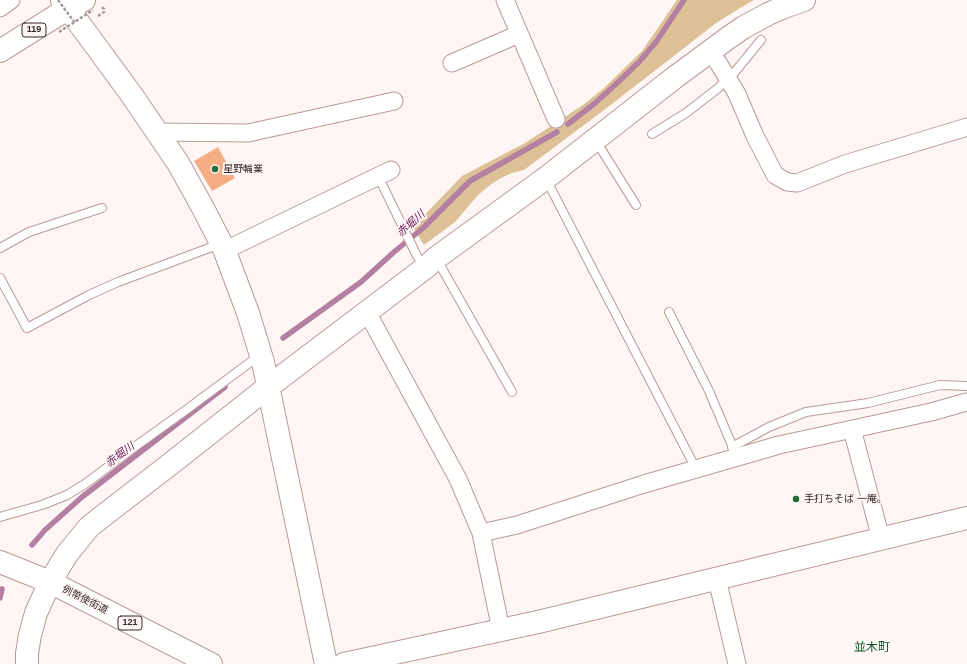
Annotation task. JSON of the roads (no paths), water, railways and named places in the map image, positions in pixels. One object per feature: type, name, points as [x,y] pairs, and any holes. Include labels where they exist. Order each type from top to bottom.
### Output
[{"type":"main road","points":[[27,664],[30,635],[36,613],[50,582],[67,554],[90,527],[99,519],[268,387],[430,263],[546,178],[662,87],[744,27],[784,7],[804,0]]},
{"type":"main road","points":[[73,7],[178,163],[223,246],[248,313],[261,355],[326,664]]},
{"type":"main road","name":"119","points":[[0,52],[73,7]]},
{"type":"main road","points":[[344,664],[501,630],[967,518]]},
{"type":"main road","name":"例幣使街道","points":[[0,562],[50,582],[211,664]]},
{"type":"street","points":[[0,8],[11,0]]},
{"type":"street","points":[[505,0],[556,119]]},
{"type":"street","points":[[452,63],[519,34]]},
{"type":"street","points":[[710,52],[737,94],[755,136],[775,175],[787,182],[797,183],[845,164],[967,127]]},
{"type":"street","points":[[157,132],[248,133],[394,101]]},
{"type":"street","points":[[223,246],[234,246],[385,173]]},
{"type":"street","points":[[366,312],[458,479],[481,533],[501,630]]},
{"type":"street","points":[[481,533],[517,525],[644,484],[696,469],[735,452],[779,445],[967,402]]},
{"type":"street","points":[[852,429],[882,539]]},
{"type":"street","points":[[717,579],[737,664]]},
{"type":"lane","points":[[652,134],[686,113],[717,89],[728,79],[761,40]]},
{"type":"lane","points":[[595,140],[636,205]]},
{"type":"lane","points":[[385,173],[417,256],[430,263],[512,392]]},
{"type":"lane","points":[[546,178],[696,469]]},
{"type":"lane","points":[[0,248],[30,232],[102,208]]},
{"type":"lane","points":[[0,278],[27,328],[89,295],[118,282],[223,246]]},
{"type":"lane","points":[[669,312],[709,391],[735,452],[769,427],[806,412],[868,403],[940,385],[967,386]]},
{"type":"lane","points":[[0,517],[42,505],[67,495],[85,484],[261,355]]},
{"type":"waterway","name":"赤堀川","points":[[568,124],[594,104],[639,62],[656,42],[684,0]]},
{"type":"waterway","name":"赤堀川","points":[[283,338],[361,282],[423,228],[470,181],[557,132]]},
{"type":"waterway","name":"赤堀川","points":[[32,545],[45,530],[82,497],[225,387]]},
{"type":"waterway","name":"赤堀川","points":[[0,598],[2,589]]},
{"type":"place","name":"星野輪業","points":[[215,169]]},
{"type":"place","name":"手打ちそば 一庵。","points":[[796,499]]},
{"type":"district","name":"並木町","points":[[872,648]]}]
